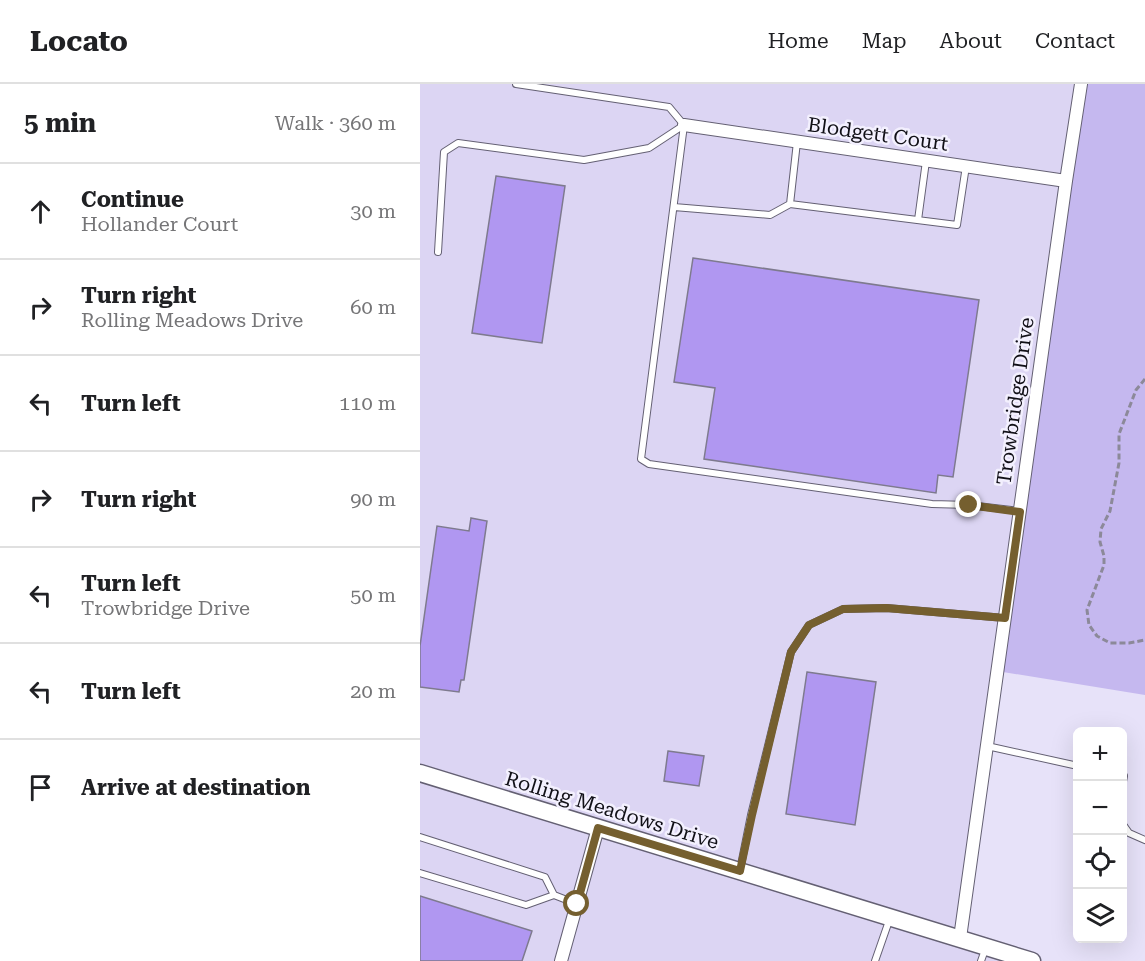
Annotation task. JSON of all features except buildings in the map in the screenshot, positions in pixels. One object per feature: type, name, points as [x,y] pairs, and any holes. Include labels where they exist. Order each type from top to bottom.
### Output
[{"type":"main road","name":"Rolling Meadows Drive","points":[[420,773],[960,938],[984,954],[1032,961]]},
{"type":"street","name":"Trowbridge Drive","points":[[960,938],[1081,84]]},
{"type":"street","name":"Blodgett Court","points":[[684,124],[1066,181]]},
{"type":"street","points":[[561,961],[598,828]]},
{"type":"lane","points":[[516,84],[669,107],[684,124],[641,459],[649,464],[932,504],[969,505],[1020,512]]},
{"type":"lane","points":[[438,252],[444,152],[458,143],[584,160],[649,148],[684,124]]},
{"type":"lane","points":[[790,204],[797,141]]},
{"type":"lane","points":[[918,220],[926,160]]},
{"type":"lane","points":[[674,207],[770,216],[790,204],[957,225],[966,166]]},
{"type":"lane","points":[[740,871],[791,652],[809,625],[843,609],[886,608],[1005,618]]},
{"type":"lane","points":[[987,746],[1073,765]]},
{"type":"lane","points":[[1127,830],[1145,840]]},
{"type":"lane","points":[[420,837],[545,877],[554,894],[577,904]]},
{"type":"lane","points":[[420,873],[526,905],[554,894]]},
{"type":"lane","points":[[875,961],[891,917]]},
{"type":"path","points":[[1145,379],[1136,390],[1119,434],[1119,463],[1110,511],[1101,529],[1100,542],[1104,566],[1087,610],[1089,626],[1098,636],[1110,643],[1145,640]]},
{"type":"shaded area","points":[[420,84],[1081,84],[960,938],[1032,961],[420,961]]},
{"type":"shaded area","points":[[1081,84],[1145,84],[1145,695],[997,671]]},
{"type":"route","points":[[577,904],[598,828],[740,871],[791,652],[809,625],[843,609],[886,608],[1005,618],[1020,512],[969,505]]}]
